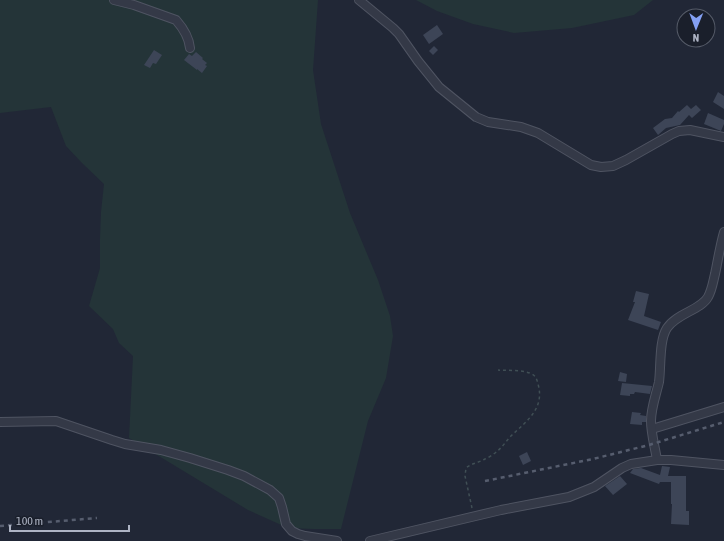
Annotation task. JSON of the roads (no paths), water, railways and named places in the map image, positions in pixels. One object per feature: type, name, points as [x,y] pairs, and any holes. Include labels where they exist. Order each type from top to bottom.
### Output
[{"type":"street","points":[[114,0],[134,5],[176,20],[187,36],[190,48]]},
{"type":"street","points":[[359,0],[400,34],[418,61],[439,87],[476,116],[495,124],[521,127],[538,133],[591,165],[601,167],[613,166],[682,130],[690,130],[724,137]]},
{"type":"street","points":[[657,460],[651,416],[659,380],[664,335],[667,328],[676,319],[702,304],[708,298],[724,232]]},
{"type":"street","points":[[652,429],[724,407]]},
{"type":"street","points":[[0,422],[56,421],[112,440],[176,454],[228,470],[244,476],[270,490],[279,498],[286,524],[292,531],[305,536],[337,541]]},
{"type":"street","points":[[370,541],[473,516],[569,497],[594,488],[622,468],[631,464],[657,460],[671,460],[724,465]]},
{"type":"railway","points":[[485,481],[593,459],[649,445],[724,422]]},
{"type":"railway","points":[[0,526],[97,518]]}]
